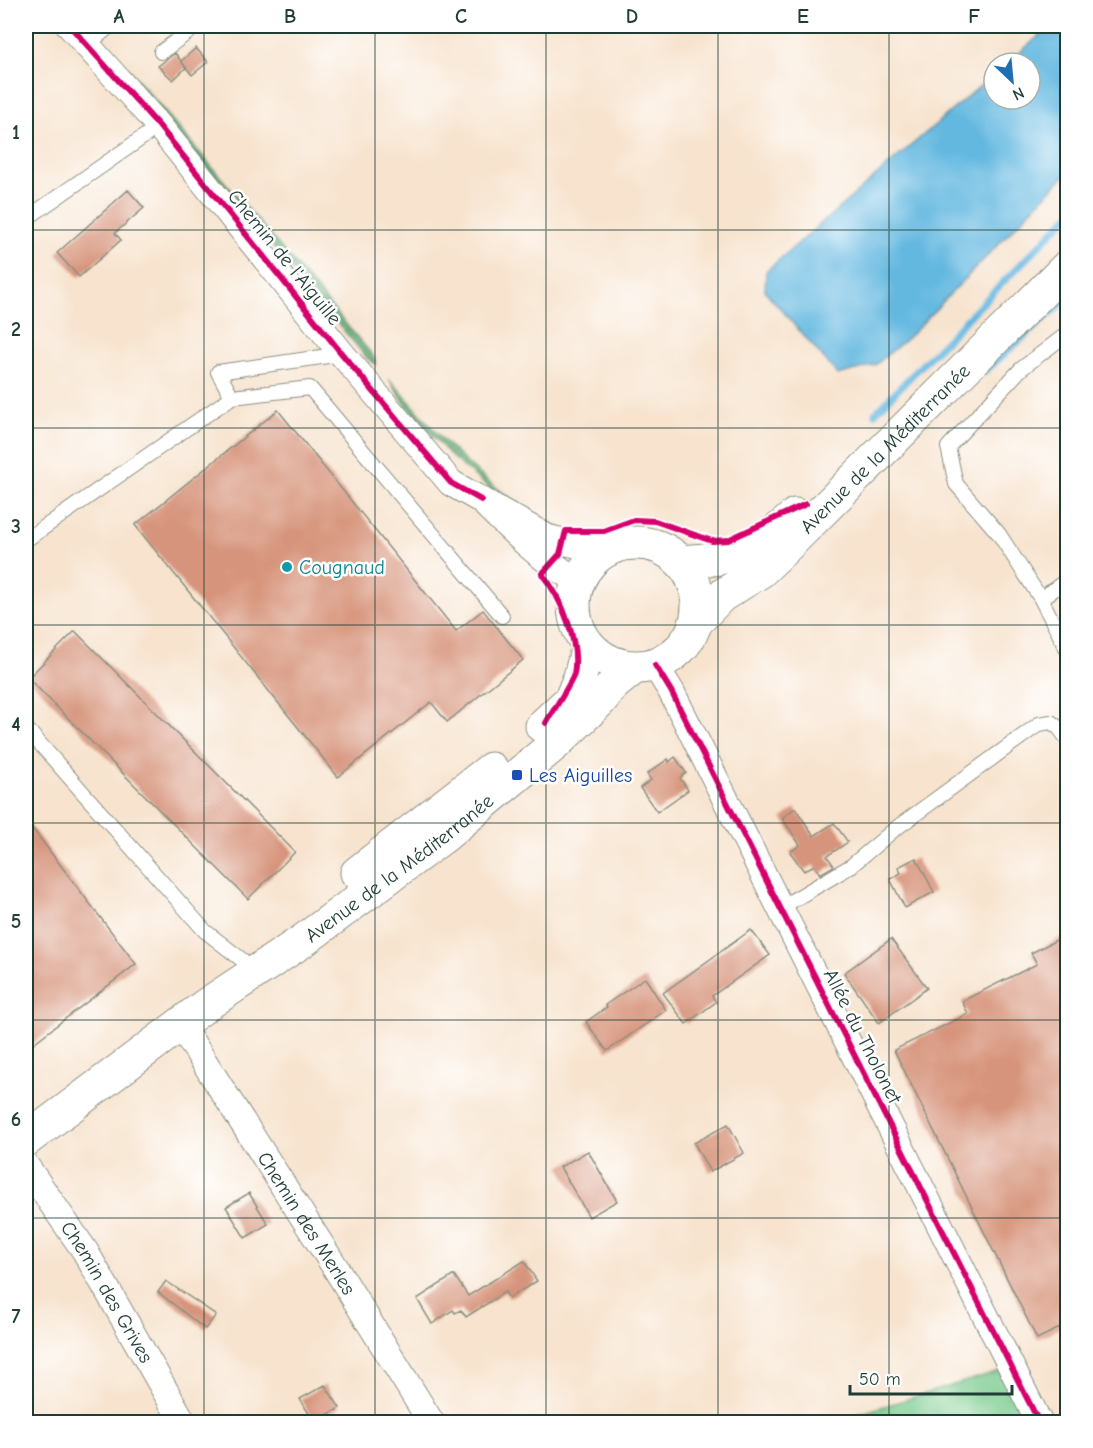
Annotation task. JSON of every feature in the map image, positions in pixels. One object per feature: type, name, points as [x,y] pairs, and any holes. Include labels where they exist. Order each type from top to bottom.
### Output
[{"type":"main road","name":"Avenue de la Méditerranée","points":[[681,562],[722,557],[757,543],[780,530],[841,472],[1068,242]]},
{"type":"main road","name":"Avenue de la Méditerranée","points":[[697,621],[722,596],[761,572],[1068,266]]},
{"type":"main road","points":[[623,543],[644,543],[664,549],[681,562],[693,579],[699,600],[697,621],[688,640],[674,655],[644,667],[614,664],[596,655],[588,646],[574,621],[573,601],[578,581],[588,564],[604,551],[623,543]]},
{"type":"main road","name":"Avenue de la Méditerranée","points":[[206,1005],[347,881],[515,750],[554,715],[571,699],[580,678],[588,646]]},
{"type":"main road","name":"Avenue de la Méditerranée","points":[[26,1140],[206,1005],[304,940],[443,837],[554,745],[613,685],[644,667]]},
{"type":"street","name":"Chemin de l'Aiguille","points":[[70,26],[159,126],[342,354],[451,483],[548,538],[604,551]]},
{"type":"street","name":"Chemin de l'Aiguille","points":[[481,500],[507,527],[551,564],[578,581]]},
{"type":"street","name":"Allée du Tholonet","points":[[644,667],[670,691],[1040,1422]]},
{"type":"street","name":"Chemin des Merles","points":[[180,1024],[431,1422]]},
{"type":"street","name":"Chemin des Grives","points":[[26,1166],[85,1251],[183,1422]]},
{"type":"lane","points":[[87,45],[110,26]]},
{"type":"lane","points":[[161,52],[196,26]]},
{"type":"lane","points":[[26,219],[159,126]]},
{"type":"lane","points":[[1068,333],[1021,369],[948,447],[956,484],[999,534],[1041,599],[1068,651]]},
{"type":"lane","points":[[232,397],[218,372],[342,354]]},
{"type":"lane","points":[[26,540],[232,397],[310,388],[502,616]]},
{"type":"lane","points":[[1041,599],[1068,579]]},
{"type":"lane","points":[[780,908],[851,866],[895,829],[1039,724],[1051,722],[1068,740]]},
{"type":"lane","points":[[26,728],[205,930],[250,966]]},
{"type":"green space","points":[[124,64],[373,356],[376,364],[368,359],[128,76]]},
{"type":"green space","points":[[389,379],[466,463],[504,494],[560,528],[559,533],[518,512],[452,457],[407,407]]},
{"type":"green space","points":[[1000,1371],[1026,1422],[832,1422]]},
{"type":"water","points":[[1051,26],[1067,26],[1067,173],[910,336],[875,365],[838,375],[765,291],[766,271],[982,84],[982,111],[1042,111],[1042,51],[1021,51]]},
{"type":"building","points":[[196,48],[208,62],[192,75],[181,61]]},
{"type":"building","points":[[175,53],[186,68],[173,80],[158,66]]},
{"type":"building","points":[[128,190],[144,208],[115,233],[121,240],[79,277],[57,253]]},
{"type":"building","name":"Cougnaud","points":[[278,410],[456,631],[483,610],[523,660],[447,722],[431,702],[338,777],[135,525]]},
{"type":"building","points":[[75,631],[295,852],[248,899],[28,678]]},
{"type":"building","points":[[675,757],[686,773],[680,778],[688,790],[657,812],[640,788],[651,780],[647,774],[668,759],[669,762]]},
{"type":"building","points":[[795,808],[814,836],[834,823],[848,842],[827,856],[834,866],[820,874],[814,865],[804,871],[790,852],[800,845],[782,818]]},
{"type":"building","points":[[26,820],[136,964],[26,1049]]},
{"type":"building","points":[[916,858],[934,892],[905,908],[890,879],[901,873],[898,867]]},
{"type":"building","points":[[751,930],[770,955],[712,996],[716,1002],[686,1024],[663,993]]},
{"type":"building","points":[[1068,934],[1068,1324],[1037,1339],[894,1050],[968,1014],[962,1001],[1037,964],[1031,953]]},
{"type":"building","points":[[891,939],[927,988],[879,1023],[844,973]]},
{"type":"building","points":[[645,978],[666,1010],[607,1051],[586,1022],[607,1007],[605,1005]]},
{"type":"building","points":[[728,1124],[744,1153],[710,1172],[694,1143]]},
{"type":"building","points":[[588,1151],[617,1201],[589,1217],[560,1167]]},
{"type":"building","points":[[249,1193],[268,1224],[245,1238],[226,1207]]},
{"type":"building","points":[[524,1261],[537,1281],[509,1298],[505,1292],[466,1317],[461,1310],[455,1313],[453,1310],[432,1324],[417,1299],[454,1275],[468,1296]]},
{"type":"building","points":[[166,1281],[216,1315],[205,1329],[158,1292]]},
{"type":"building","points":[[325,1385],[340,1408],[314,1422],[300,1399]]},
{"type":"waterway","points":[[875,413],[1068,216]]},
{"type":"waterway","points":[[984,372],[1068,298]]},
{"type":"cycle path","points":[[70,26],[159,126],[342,354],[451,483],[481,500]]},
{"type":"cycle path","points":[[546,723],[574,674],[574,649],[568,621],[556,595],[542,574],[560,554],[566,531],[604,531],[634,520],[655,521],[712,541],[728,540],[806,504]]},
{"type":"cycle path","points":[[655,665],[671,691],[1039,1422]]},
{"type":"place","name":"Cougnaud","points":[[287,567]]},
{"type":"place","name":"Les Aiguilles","points":[[517,775]]}]
